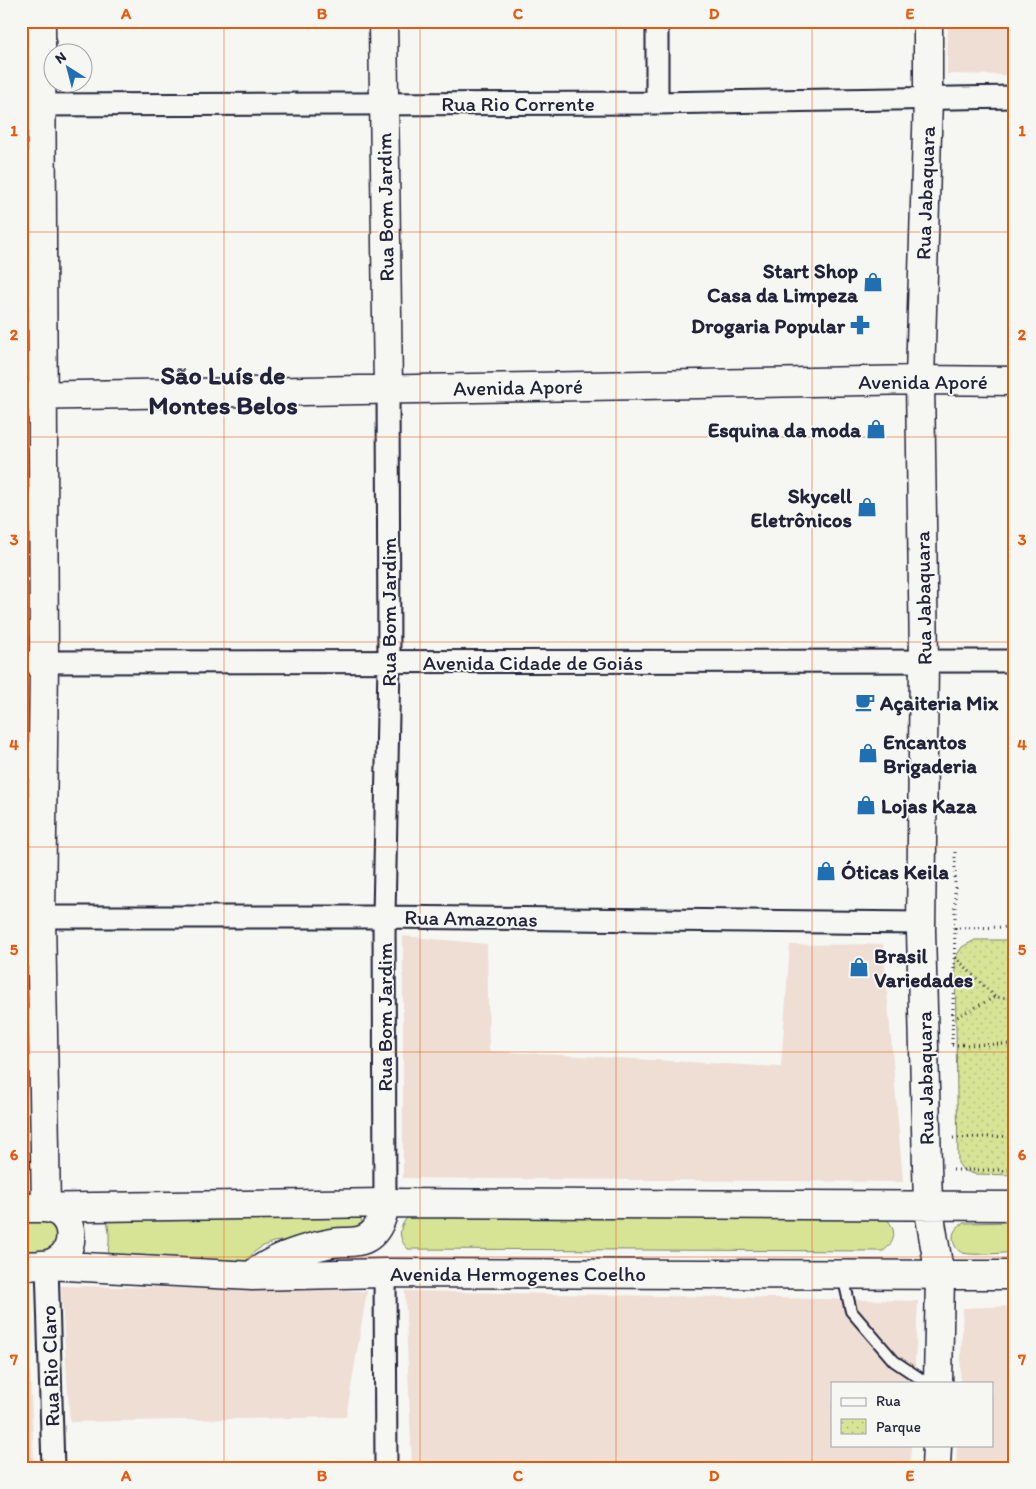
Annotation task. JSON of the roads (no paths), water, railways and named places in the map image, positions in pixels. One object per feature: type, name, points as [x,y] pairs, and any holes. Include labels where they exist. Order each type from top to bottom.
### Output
[{"type":"main road","points":[[21,1218],[36,1209],[34,1208],[31,917],[33,662],[31,105],[41,21]]},
{"type":"main road","name":"Rua Bom Jardim","points":[[383,21],[388,390]]},
{"type":"main road","name":"Rua Jabaquara","points":[[928,21],[928,98],[920,380],[924,661],[921,923],[928,1205],[940,1276]]},
{"type":"main road","name":"Avenida Aporé","points":[[32,397],[920,380],[1015,381]]},
{"type":"main road","points":[[34,1208],[384,1203],[1015,1206]]},
{"type":"main road","points":[[252,1276],[265,1266],[288,1255],[328,1243],[360,1241],[379,1226],[384,1215],[384,1203]]},
{"type":"main road","points":[[34,1208],[57,1211],[65,1219],[70,1228],[72,1238],[64,1256],[56,1262],[34,1265]]},
{"type":"main road","name":"Avenida Hermogenes Coelho","points":[[21,1256],[31,1263],[39,1265],[34,1265]]},
{"type":"main road","name":"Avenida Hermogenes Coelho","points":[[34,1265],[252,1276],[385,1272],[1015,1275]]},
{"type":"main road","points":[[938,1382],[940,1276]]},
{"type":"main road","points":[[936,1468],[937,1446]]},
{"type":"street","points":[[657,21],[657,103]]},
{"type":"street","name":"Rua Rio Corrente","points":[[31,105],[657,103],[1015,97]]},
{"type":"street","name":"Rua Bom Jardim","points":[[384,1203],[384,918],[389,662],[388,390]]},
{"type":"street","name":"Avenida Cidade de Goiás","points":[[33,662],[1015,661]]},
{"type":"street","name":"Rua Amazonas","points":[[31,917],[921,923]]},
{"type":"street","name":"Rua Rio Claro","points":[[34,1265],[53,1468]]},
{"type":"street","points":[[385,1272],[386,1468]]},
{"type":"lane","points":[[842,1275],[851,1311],[894,1361],[926,1382]]},
{"type":"place","name":"Start Shop Casa da Limpeza","points":[[873,282]]},
{"type":"place","name":"Drogaria Popular","points":[[860,325]]},
{"type":"place","name":"Esquina da moda","points":[[876,429]]},
{"type":"place","name":"Skycell Eletrônicos","points":[[867,507]]},
{"type":"place","name":"Açaiteria Mix","points":[[865,702]]},
{"type":"place","name":"Encantos Brigaderia","points":[[868,753]]},
{"type":"place","name":"Lojas Kaza","points":[[866,805]]},
{"type":"place","name":"Óticas Keila","points":[[826,871]]},
{"type":"place","name":"Brasil Variedades","points":[[859,967]]},
{"type":"district","name":"São Luís de Montes Belos","points":[[223,390]]}]
